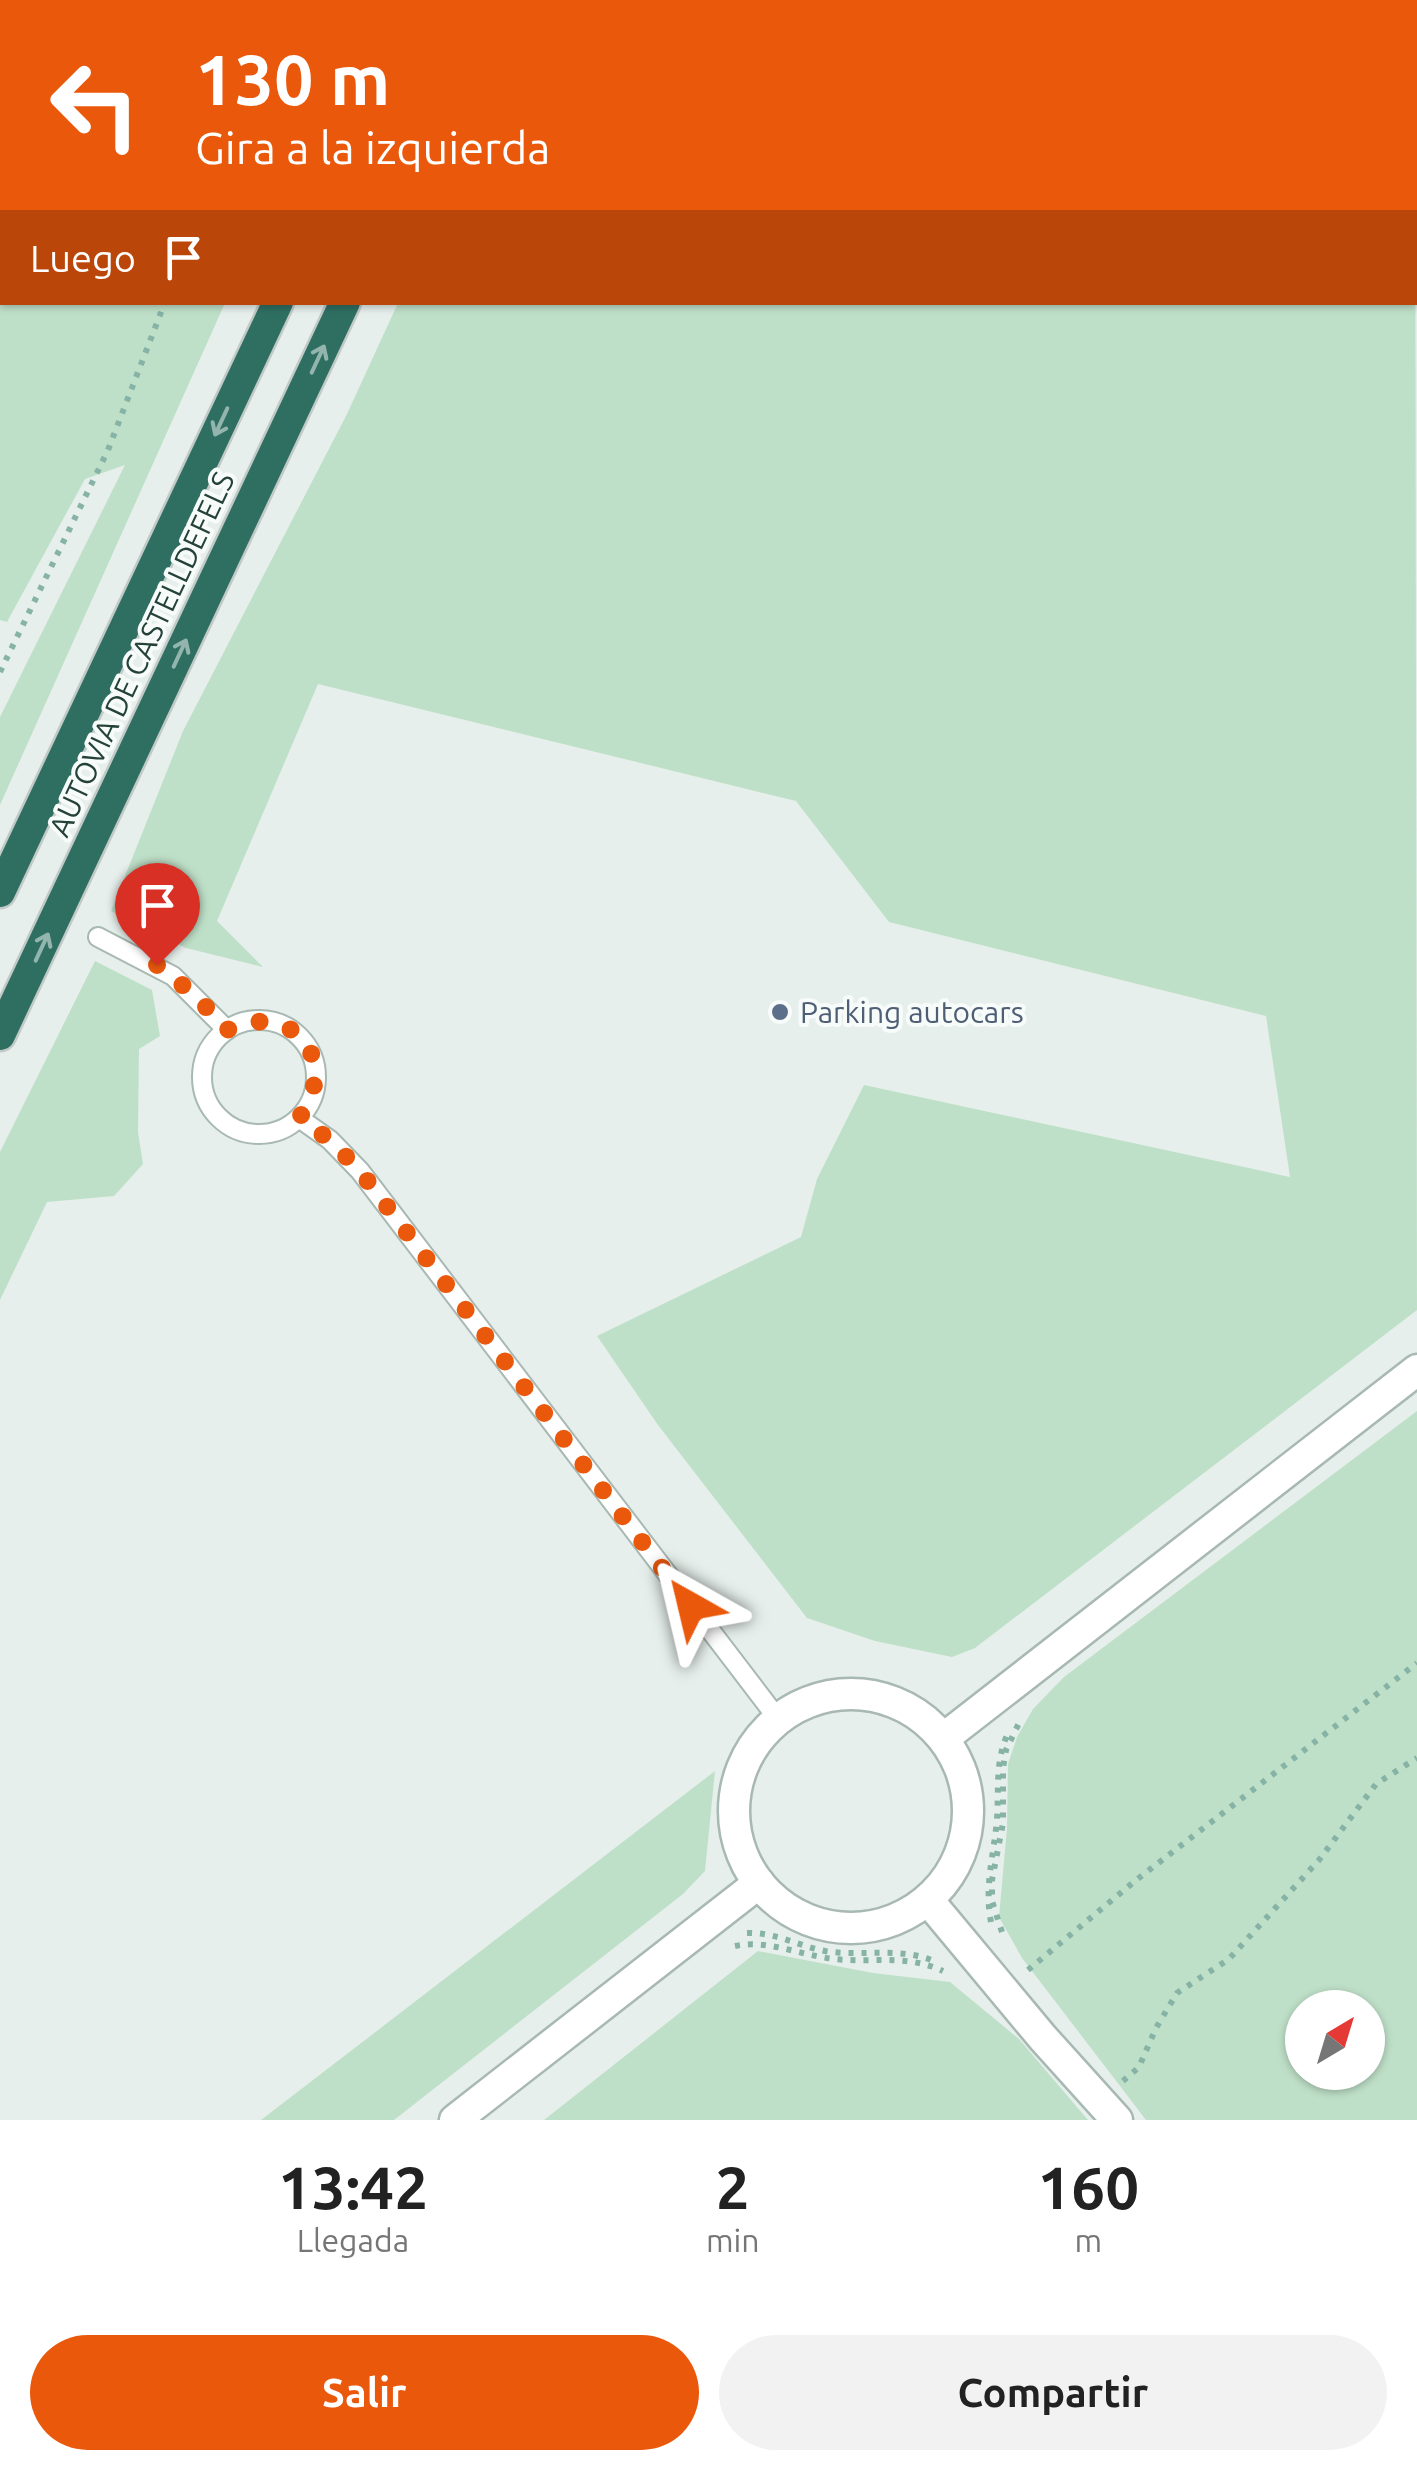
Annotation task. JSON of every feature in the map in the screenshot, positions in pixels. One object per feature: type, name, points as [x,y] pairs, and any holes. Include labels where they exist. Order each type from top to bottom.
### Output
[{"type":"highway","name":"AUTOVIA DE CASTELLDEFELS","points":[[0,892],[277,305]]},
{"type":"highway","name":"AUTOVIA DE CASTELLDEFELS","points":[[0,1035],[344,305]]},
{"type":"street","points":[[944,1738],[1417,1370]]},
{"type":"street","points":[[862,1694],[892,1701],[920,1715],[944,1738],[966,1784],[969,1815],[964,1847],[949,1876],[928,1900],[906,1915],[882,1924],[847,1928],[814,1922],[784,1906],[759,1883],[743,1856],[734,1822],[735,1792],[743,1764],[757,1741],[778,1719],[803,1704],[830,1695],[862,1694]]},
{"type":"street","points":[[455,2120],[759,1883]]},
{"type":"street","points":[[928,1900],[1042,2038],[1109,2111]]},
{"type":"lane","points":[[98,937],[172,976],[227,1030]]},
{"type":"lane","points":[[273,1021],[292,1030],[305,1042],[316,1069],[316,1087],[299,1118],[286,1128],[252,1133],[222,1120],[210,1106],[202,1078],[213,1043],[243,1022],[273,1021]]},
{"type":"lane","points":[[299,1118],[330,1140],[360,1171],[778,1719]]},
{"type":"path","points":[[0,672],[108,450],[164,305]]},
{"type":"path","points":[[1004,1990],[1136,1881],[1417,1662]]},
{"type":"path","points":[[1002,1938],[989,1912],[988,1878],[997,1823],[1002,1746],[1024,1712]]},
{"type":"path","points":[[1109,2111],[1177,1994],[1229,1960],[1319,1860],[1376,1784],[1417,1758]]},
{"type":"path","points":[[720,1953],[748,1943],[839,1960],[908,1959],[951,1973],[911,1954],[850,1954],[788,1940]]},
{"type":"green space","points":[[0,305],[224,305],[0,805],[0,717],[125,465],[85,479],[7,622],[0,620]]},
{"type":"green space","points":[[397,305],[1415,305],[1417,1310],[975,1648],[952,1657],[875,1641],[807,1618],[658,1425],[597,1336],[801,1237],[817,1179],[864,1085],[1290,1177],[1266,1016],[889,922],[796,801],[318,684],[217,921],[263,967],[186,948],[111,911],[183,731],[347,414]]},
{"type":"green space","points":[[95,961],[152,990],[160,1036],[139,1049],[138,1132],[143,1164],[114,1196],[47,1202],[0,1300],[0,1152]]},
{"type":"green space","points":[[1417,1411],[1417,2120],[1146,2120],[1022,1958],[999,1917],[1008,1764],[1033,1709],[1064,1677]]},
{"type":"green space","points":[[715,1771],[705,1871],[683,1894],[394,2120],[261,2120]]},
{"type":"green space","points":[[758,1951],[873,1973],[950,1982],[1019,2039],[1088,2120],[544,2120]]},
{"type":"place","name":"Parking autocars","points":[[780,1012]]},
{"type":"route","points":[[157,965],[195,995],[227,1030],[243,1022],[273,1021],[305,1042],[313,1056],[316,1087],[299,1118],[330,1140],[360,1171],[691,1606]]}]
